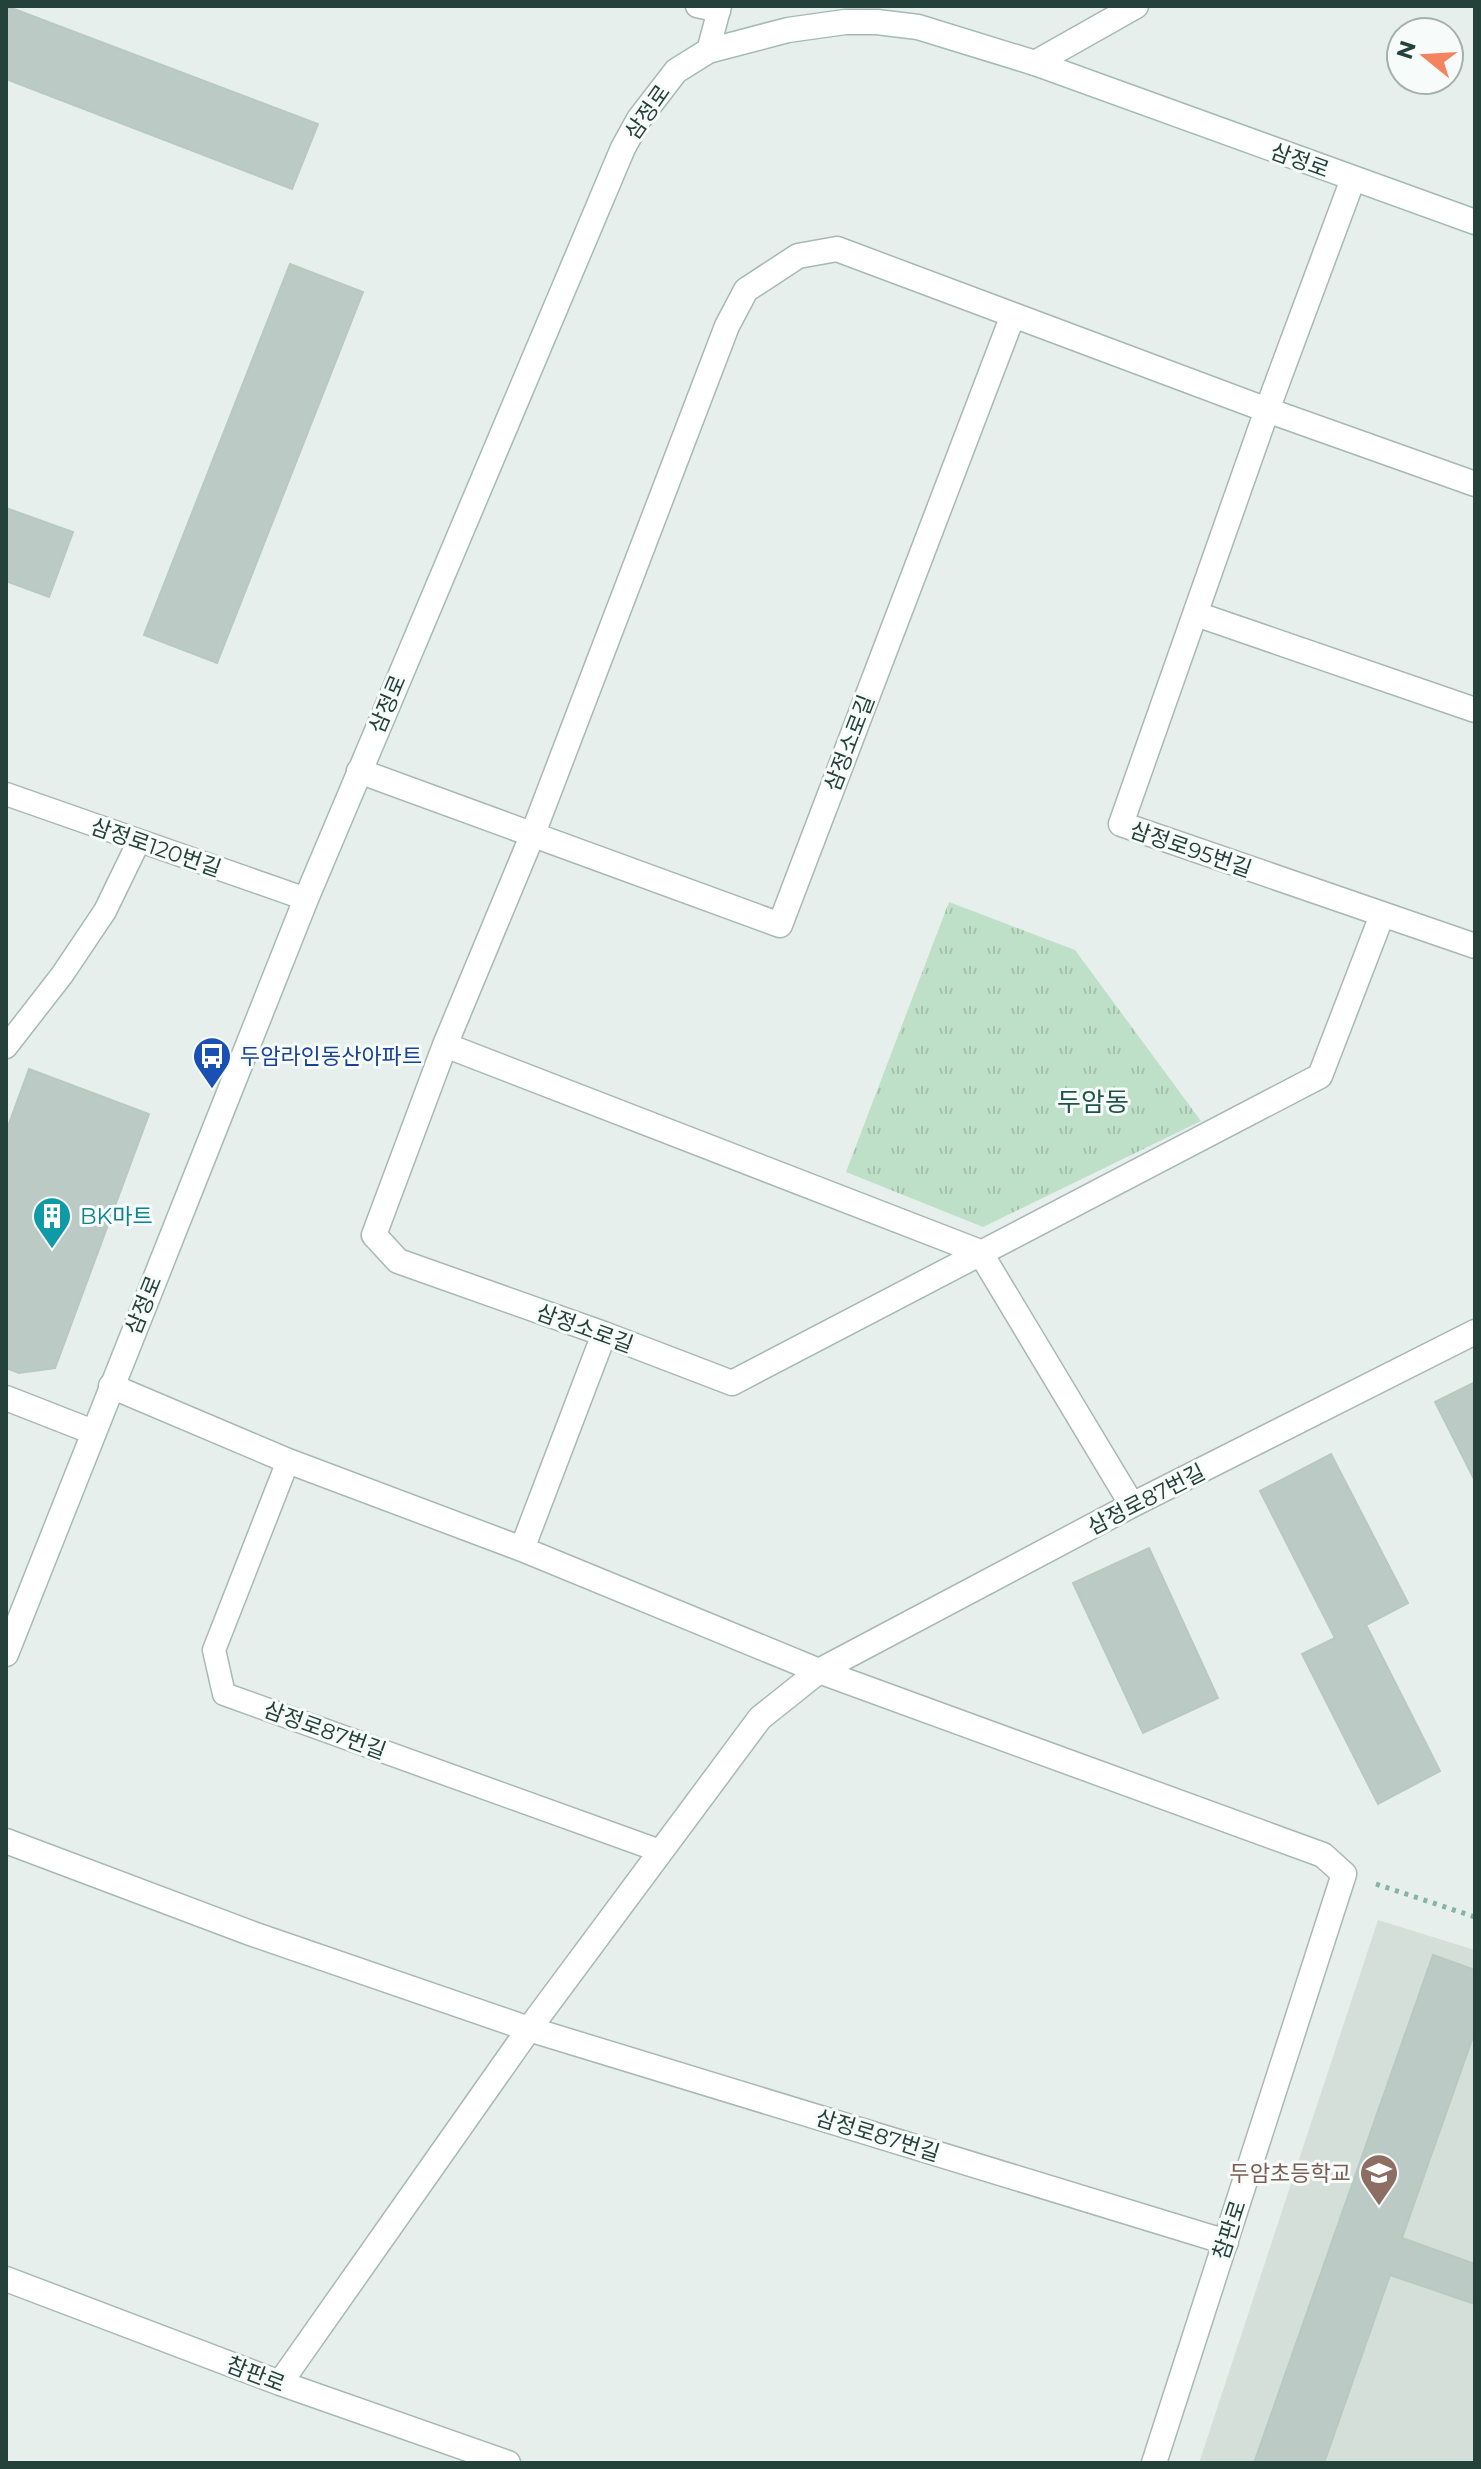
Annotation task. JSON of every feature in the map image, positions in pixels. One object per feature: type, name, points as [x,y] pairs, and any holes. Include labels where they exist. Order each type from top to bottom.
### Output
[{"type":"street","points":[[1035,63],[1136,6]]},
{"type":"street","name":"삼정로","points":[[6,1654],[359,771],[623,148],[639,119],[676,71],[708,51],[788,30],[845,22],[918,27],[1035,63],[1475,222]]},
{"type":"street","name":"삼정로95번길","points":[[1353,179],[1267,410],[1121,824],[1382,915]]},
{"type":"street","name":"삼정소로길","points":[[1382,915],[1320,1076],[732,1383],[398,1261],[374,1235],[445,1045],[532,836],[727,326],[746,290],[798,256],[837,249],[1267,410],[1475,484]]},
{"type":"street","name":"삼정소로길","points":[[532,836],[780,925],[1013,315]]},
{"type":"street","points":[[1196,614],[1471,709]]},
{"type":"street","points":[[359,771],[532,836]]},
{"type":"street","points":[[1382,915],[1475,946]]},
{"type":"street","points":[[445,1045],[980,1252],[1132,1505]]},
{"type":"street","name":"삼정로87번길","points":[[280,2383],[529,2029],[760,1718],[819,1671],[1132,1505],[1475,1332]]},
{"type":"street","points":[[522,1549],[604,1334]]},
{"type":"street","points":[[111,1386],[288,1461],[522,1549],[819,1671],[1323,1855],[1340,1869]]},
{"type":"street","points":[[6,1398],[93,1432]]},
{"type":"street","name":"삼정로87번길","points":[[6,1841],[253,1934],[529,2029],[1226,2242]]},
{"type":"street","name":"참판로","points":[[1154,2463],[1226,2242],[1340,1869]]},
{"type":"street","name":"참판로","points":[[6,2279],[280,2383],[508,2463]]},
{"type":"lane","points":[[708,51],[712,8]]},
{"type":"lane","name":"삼정로120번길","points":[[6,794],[306,899]]},
{"type":"lane","points":[[6,1047],[62,975],[105,911],[139,841]]},
{"type":"lane","name":"삼정로87번길","points":[[288,1461],[214,1650],[224,1694],[660,1851]]},
{"type":"path","points":[[1340,1869],[1475,1917]]},
{"type":"shaded area","name":"두암초등학교","points":[[1378,1920],[1475,1950],[1475,2463],[1199,2463]]},
{"type":"green space","points":[[949,902],[1075,950],[1201,1121],[983,1227],[846,1172]]},
{"type":"building","points":[[6,6],[318,124],[292,189],[6,79]]},
{"type":"building","points":[[290,264],[363,292],[217,663],[144,635]]},
{"type":"building","points":[[6,508],[73,532],[49,597],[6,581]]},
{"type":"building","name":"BK마트","points":[[29,1069],[149,1114],[55,1368],[19,1373],[6,1368],[6,1132]]},
{"type":"building","points":[[1475,1382],[1475,1481],[1435,1402]]},
{"type":"building","points":[[1331,1454],[1408,1603],[1366,1625],[1440,1771],[1378,1804],[1302,1654],[1335,1638],[1260,1491]]},
{"type":"building","points":[[1149,1548],[1218,1698],[1143,1733],[1073,1583]]},
{"type":"building","points":[[1433,1955],[1475,1970],[1475,2031],[1402,2238],[1475,2264],[1475,2304],[1390,2275],[1324,2463],[1254,2463]]},
{"type":"place","name":"두암라인동산아파트","points":[[212,1090]]},
{"type":"place","name":"BK마트","points":[[52,1250]]},
{"type":"place","name":"두암초등학교","points":[[1379,2207]]},
{"type":"district","name":"두암동","points":[[1093,1102]]}]
